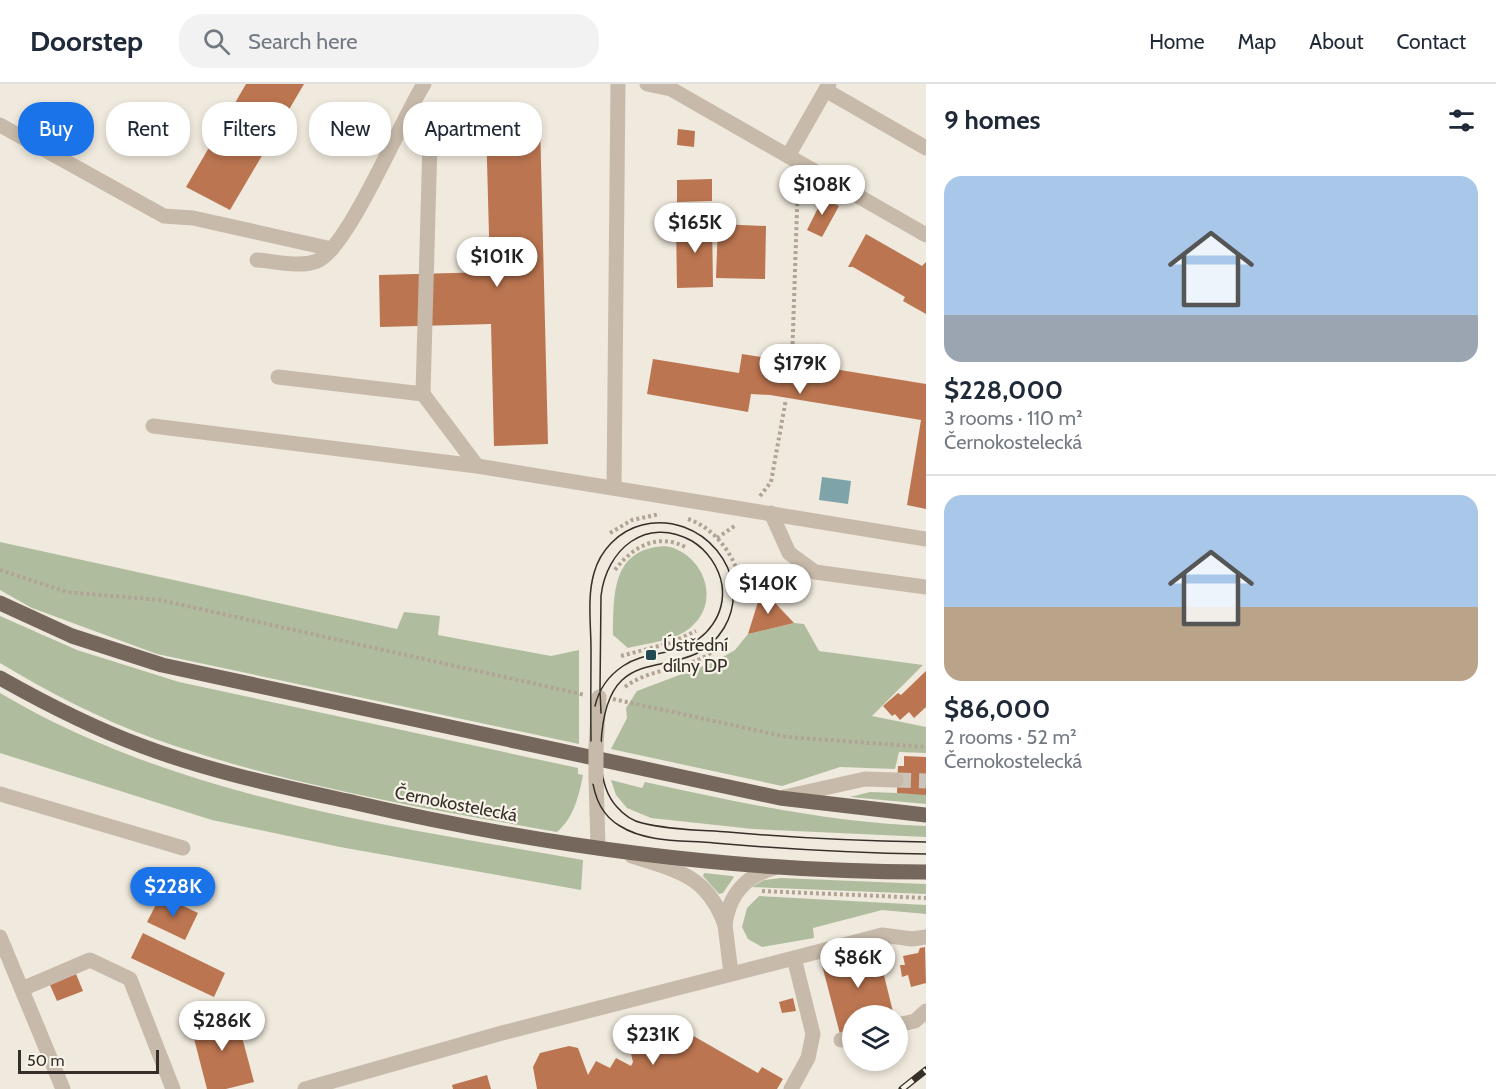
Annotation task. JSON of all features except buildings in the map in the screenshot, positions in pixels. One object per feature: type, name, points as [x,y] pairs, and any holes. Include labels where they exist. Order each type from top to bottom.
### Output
[{"type":"main road","points":[[0,603],[72,636],[162,665],[780,798],[926,815]]},
{"type":"main road","name":"Černokostelecká","points":[[0,678],[86,723],[182,760],[435,821],[605,849],[782,866],[926,872]]},
{"type":"street","points":[[257,260],[307,264],[320,261],[332,249],[375,180],[412,102],[424,84]]},
{"type":"street","points":[[614,487],[618,84]]},
{"type":"street","points":[[647,84],[671,89],[926,235]]},
{"type":"street","points":[[788,156],[828,87],[926,148]]},
{"type":"street","points":[[0,124],[164,216],[193,218],[332,249]]},
{"type":"street","points":[[430,156],[423,394],[477,466]]},
{"type":"street","points":[[278,377],[423,394]]},
{"type":"street","points":[[153,426],[477,466],[926,539]]},
{"type":"street","points":[[771,513],[789,553],[815,572],[926,587]]},
{"type":"street","points":[[604,698],[596,747],[605,849],[692,877],[714,902],[725,925]]},
{"type":"street","points":[[780,798],[865,779],[896,780]]},
{"type":"street","points":[[0,794],[183,848]]},
{"type":"street","points":[[731,973],[725,925],[729,904],[737,890],[760,873],[782,866]]},
{"type":"street","points":[[305,1089],[502,1033],[882,935],[912,939],[926,937]]},
{"type":"street","points":[[0,937],[63,1089]]},
{"type":"street","points":[[791,1089],[808,1058],[813,1034],[794,958]]},
{"type":"street","points":[[21,988],[90,960],[130,979],[173,1089]]},
{"type":"street","points":[[908,1023],[915,1021],[926,1011]]},
{"type":"path","points":[[792,362],[798,178]]},
{"type":"path","points":[[717,538],[737,524],[771,482],[786,399]]},
{"type":"path","points":[[610,533],[632,520],[664,514]]},
{"type":"path","points":[[686,518],[702,525],[717,538],[734,562],[742,585]]},
{"type":"path","points":[[615,570],[625,557],[642,545],[663,541],[687,548]]},
{"type":"path","points":[[0,570],[67,592],[160,600],[787,737],[926,747]]},
{"type":"path","points":[[621,656],[683,639],[696,631]]},
{"type":"path","points":[[626,687],[644,676],[687,665],[712,652]]},
{"type":"path","points":[[753,891],[926,898]]},
{"type":"green space","points":[[0,542],[397,629],[404,612],[440,616],[438,635],[551,656],[579,650],[579,744],[157,654],[32,608],[0,590]]},
{"type":"green space","points":[[665,546],[678,550],[690,558],[698,568],[707,592],[705,605],[700,617],[684,632],[669,639],[628,648],[613,635],[614,604],[619,576],[634,555],[647,549]]},
{"type":"green space","points":[[0,616],[77,650],[179,682],[578,768],[578,774],[583,775],[577,798],[568,820],[557,832],[354,794],[253,770],[204,755],[155,739],[95,714],[0,663]]},
{"type":"green space","points":[[794,623],[804,624],[819,651],[923,665],[872,716],[926,727],[926,753],[899,752],[895,769],[840,767],[782,786],[611,749],[627,718],[626,708],[637,691],[714,662],[735,650],[748,634]]},
{"type":"green space","points":[[0,693],[67,729],[137,758],[209,782],[358,819],[583,860],[581,890],[340,847],[212,820],[0,753]]},
{"type":"green space","points":[[611,780],[642,788],[645,782],[820,816],[926,826],[926,837],[753,829],[651,818],[627,808],[616,795]]},
{"type":"green space","points":[[870,792],[926,794],[926,804],[850,797]]},
{"type":"green space","points":[[704,873],[734,877],[723,893],[719,894],[703,876]]},
{"type":"green space","points":[[781,878],[926,884],[926,894],[752,887],[764,880]]},
{"type":"green space","points":[[759,896],[926,905],[926,914],[882,910],[813,928],[814,938],[762,947],[748,939],[742,927],[747,908]]},
{"type":"water","points":[[822,477],[851,481],[848,504],[819,500]]},
{"type":"tunnel","points":[[896,780],[926,781]]},
{"type":"tram line","points":[[926,842],[827,839],[674,828],[639,822],[620,810],[608,794],[601,761],[606,709],[617,686],[632,673],[650,666],[689,657],[708,647],[724,628],[732,607],[733,587],[727,567],[717,550],[702,536],[684,527],[663,523],[642,525],[625,532],[611,543],[594,573],[590,601],[592,776],[600,805],[613,822],[642,835],[666,840],[873,853],[926,854]]},
{"type":"tram line","points":[[595,706],[599,694],[602,689],[605,683],[623,666],[636,659],[690,644],[699,639],[718,616],[722,596],[722,585],[718,572],[703,549],[692,541],[675,534],[659,532],[644,535],[631,542],[611,564],[604,579],[601,596],[600,690],[601,713]]},
{"type":"railway","points":[[902,1089],[926,1070]]},
{"type":"place","name":"Ústřední dílny DP","points":[[651,655]]}]
